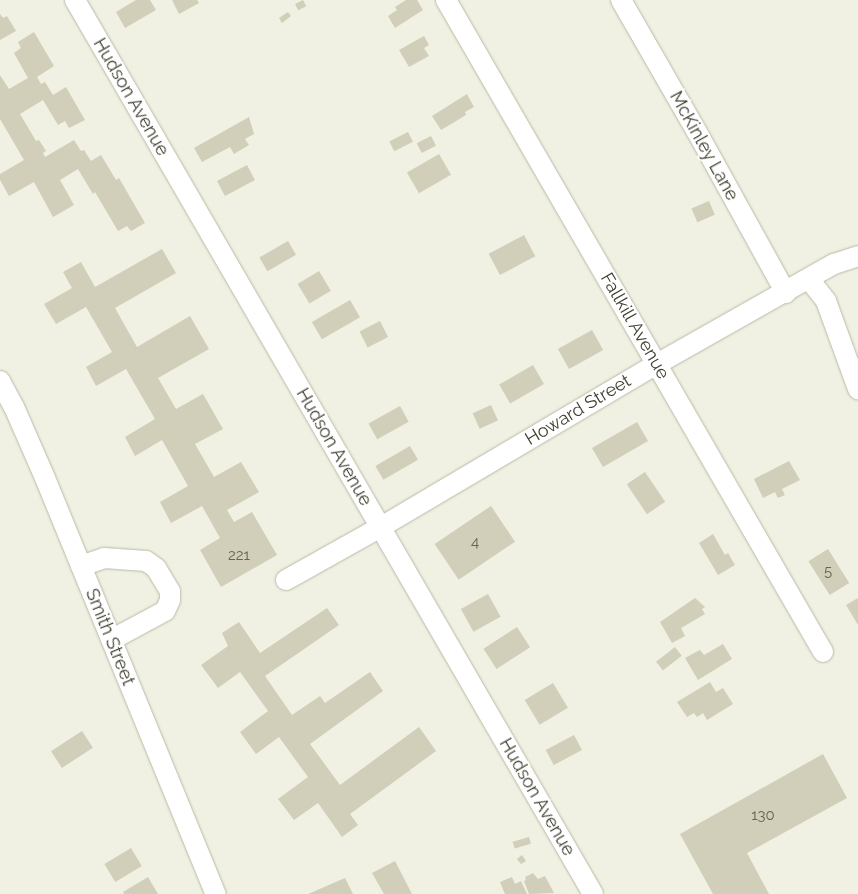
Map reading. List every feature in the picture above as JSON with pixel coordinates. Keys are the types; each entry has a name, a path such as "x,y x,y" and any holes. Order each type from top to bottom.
{"street":[{"name":"Hudson Avenue","path":"75,0 593,894"},
{"name":"Fallkill Avenue","path":"446,0 823,652"},
{"name":"McKinley Lane","path":"621,0 786,293"},
{"name":"Howard Street","path":"286,580 381,527 657,364 786,293 834,264 858,256"},
{"path":"809,279 826,301 858,389"},
{"name":"Smith Street","path":"0,381 14,407 81,566 216,894"},
{"path":"81,566 104,558 146,561 156,568 170,591 170,600 165,611 111,640"}],"building":[{"path":"136,0 150,0 156,10 125,28 116,12"},
{"path":"172,0 197,0 199,3 179,14"},
{"path":"303,0 306,6 298,10 295,4"},
{"path":"406,0 417,0 423,10 395,28 388,16 397,10 395,7"},
{"path":"288,12 291,16 282,23 279,18"},
{"path":"0,14 3,18 7,16 16,31 0,40"},
{"path":"34,32 54,66 37,77 41,84 45,82 53,95 66,87 85,120 69,128 65,121 58,125 43,100 20,114 36,141 39,140 46,151 43,153 45,157 74,140 91,161 101,155 116,180 119,178 145,223 131,231 127,226 118,231 95,192 93,194 78,169 60,180 74,205 53,217 34,182 9,196 0,180 0,174 24,160 0,119 0,75 9,89 28,78 14,53 21,48 18,42"},
{"path":"424,36 429,45 424,48 429,56 409,67 399,50"},
{"path":"467,94 474,107 465,112 466,115 441,130 432,116"},
{"path":"249,117 254,134 245,139 249,145 234,154 230,147 202,162 194,148"},
{"path":"408,132 413,142 394,151 389,142"},
{"path":"431,136 436,146 422,153 417,143"},
{"path":"439,154 451,175 419,193 407,172"},
{"path":"247,165 255,180 225,196 217,181"},
{"path":"709,201 715,215 697,222 692,208"},
{"path":"524,235 535,256 500,275 489,254"},
{"path":"288,241 296,255 267,271 259,258"},
{"path":"162,249 176,273 115,308 137,347 190,316 209,349 158,378 176,409 203,394 223,429 195,444 214,477 241,462 259,492 227,510 234,522 252,512 277,555 221,587 200,550 220,538 202,506 171,523 160,502 188,486 162,440 135,456 125,437 155,419 126,369 96,386 86,367 112,352 86,307 56,324 44,304 72,288 63,272 81,262 95,287"},
{"path":"319,271 331,291 309,304 298,284"},
{"path":"350,300 360,317 322,339 312,322"},
{"path":"380,321 388,337 368,347 360,331"},
{"path":"592,330 603,350 569,369 558,349"},
{"path":"533,365 544,384 510,404 499,384"},
{"path":"491,405 498,421 480,429 473,413"},
{"path":"400,406 409,422 377,439 369,423"},
{"path":"637,422 648,441 603,467 592,448"},
{"path":"410,446 418,460 383,480 375,466"},
{"path":"789,461 800,480 782,489 785,495 778,498 775,492 763,498 754,479"},
{"path":"645,472 665,502 647,514 627,484"},
{"path":"491,506 515,542 459,580 435,544"},
{"path":"713,534 725,555 728,553 735,565 718,575 699,543"},
{"path":"828,549 849,583 830,595 808,561"},
{"path":"488,594 501,617 473,632 461,609"},
{"path":"695,598 705,607 702,609 705,614 681,628 685,636 672,643 660,622"},
{"path":"858,598 858,625 846,605"},
{"path":"327,608 339,625 265,676 292,715 320,696 325,703 370,672 383,691 310,744 340,785 419,727 436,751 350,814 358,825 342,837 318,803 294,820 278,799 308,777 279,737 256,754 240,732 268,711 240,672 218,688 201,665 228,646 222,633 239,622 260,653"},
{"path":"517,627 530,647 497,669 483,649"},
{"path":"723,644 732,659 698,680 685,658 700,650 704,655"},
{"path":"675,647 682,656 663,670 656,662"},
{"path":"710,682 716,692 723,688 733,704 707,720 703,713 697,717 694,713 687,717 677,702"},
{"path":"553,683 568,708 540,725 525,700"},
{"path":"82,731 93,748 62,768 51,751"},
{"path":"574,735 582,750 554,765 546,750"},
{"path":"823,754 847,798 747,853 769,894 713,894 680,834"},
{"path":"529,837 531,844 515,848 513,842"},
{"path":"131,848 142,866 115,882 104,864"},
{"path":"522,855 526,861 521,864 517,859"},
{"path":"395,861 412,894 384,894 372,873"},
{"path":"533,873 538,879 545,876 554,893 529,894 524,881 526,880 525,877"},
{"path":"148,877 158,894 124,894 123,892"},
{"path":"512,877 515,884 521,881 527,894 505,894 500,882"},
{"path":"345,878 353,894 308,894"}]}
